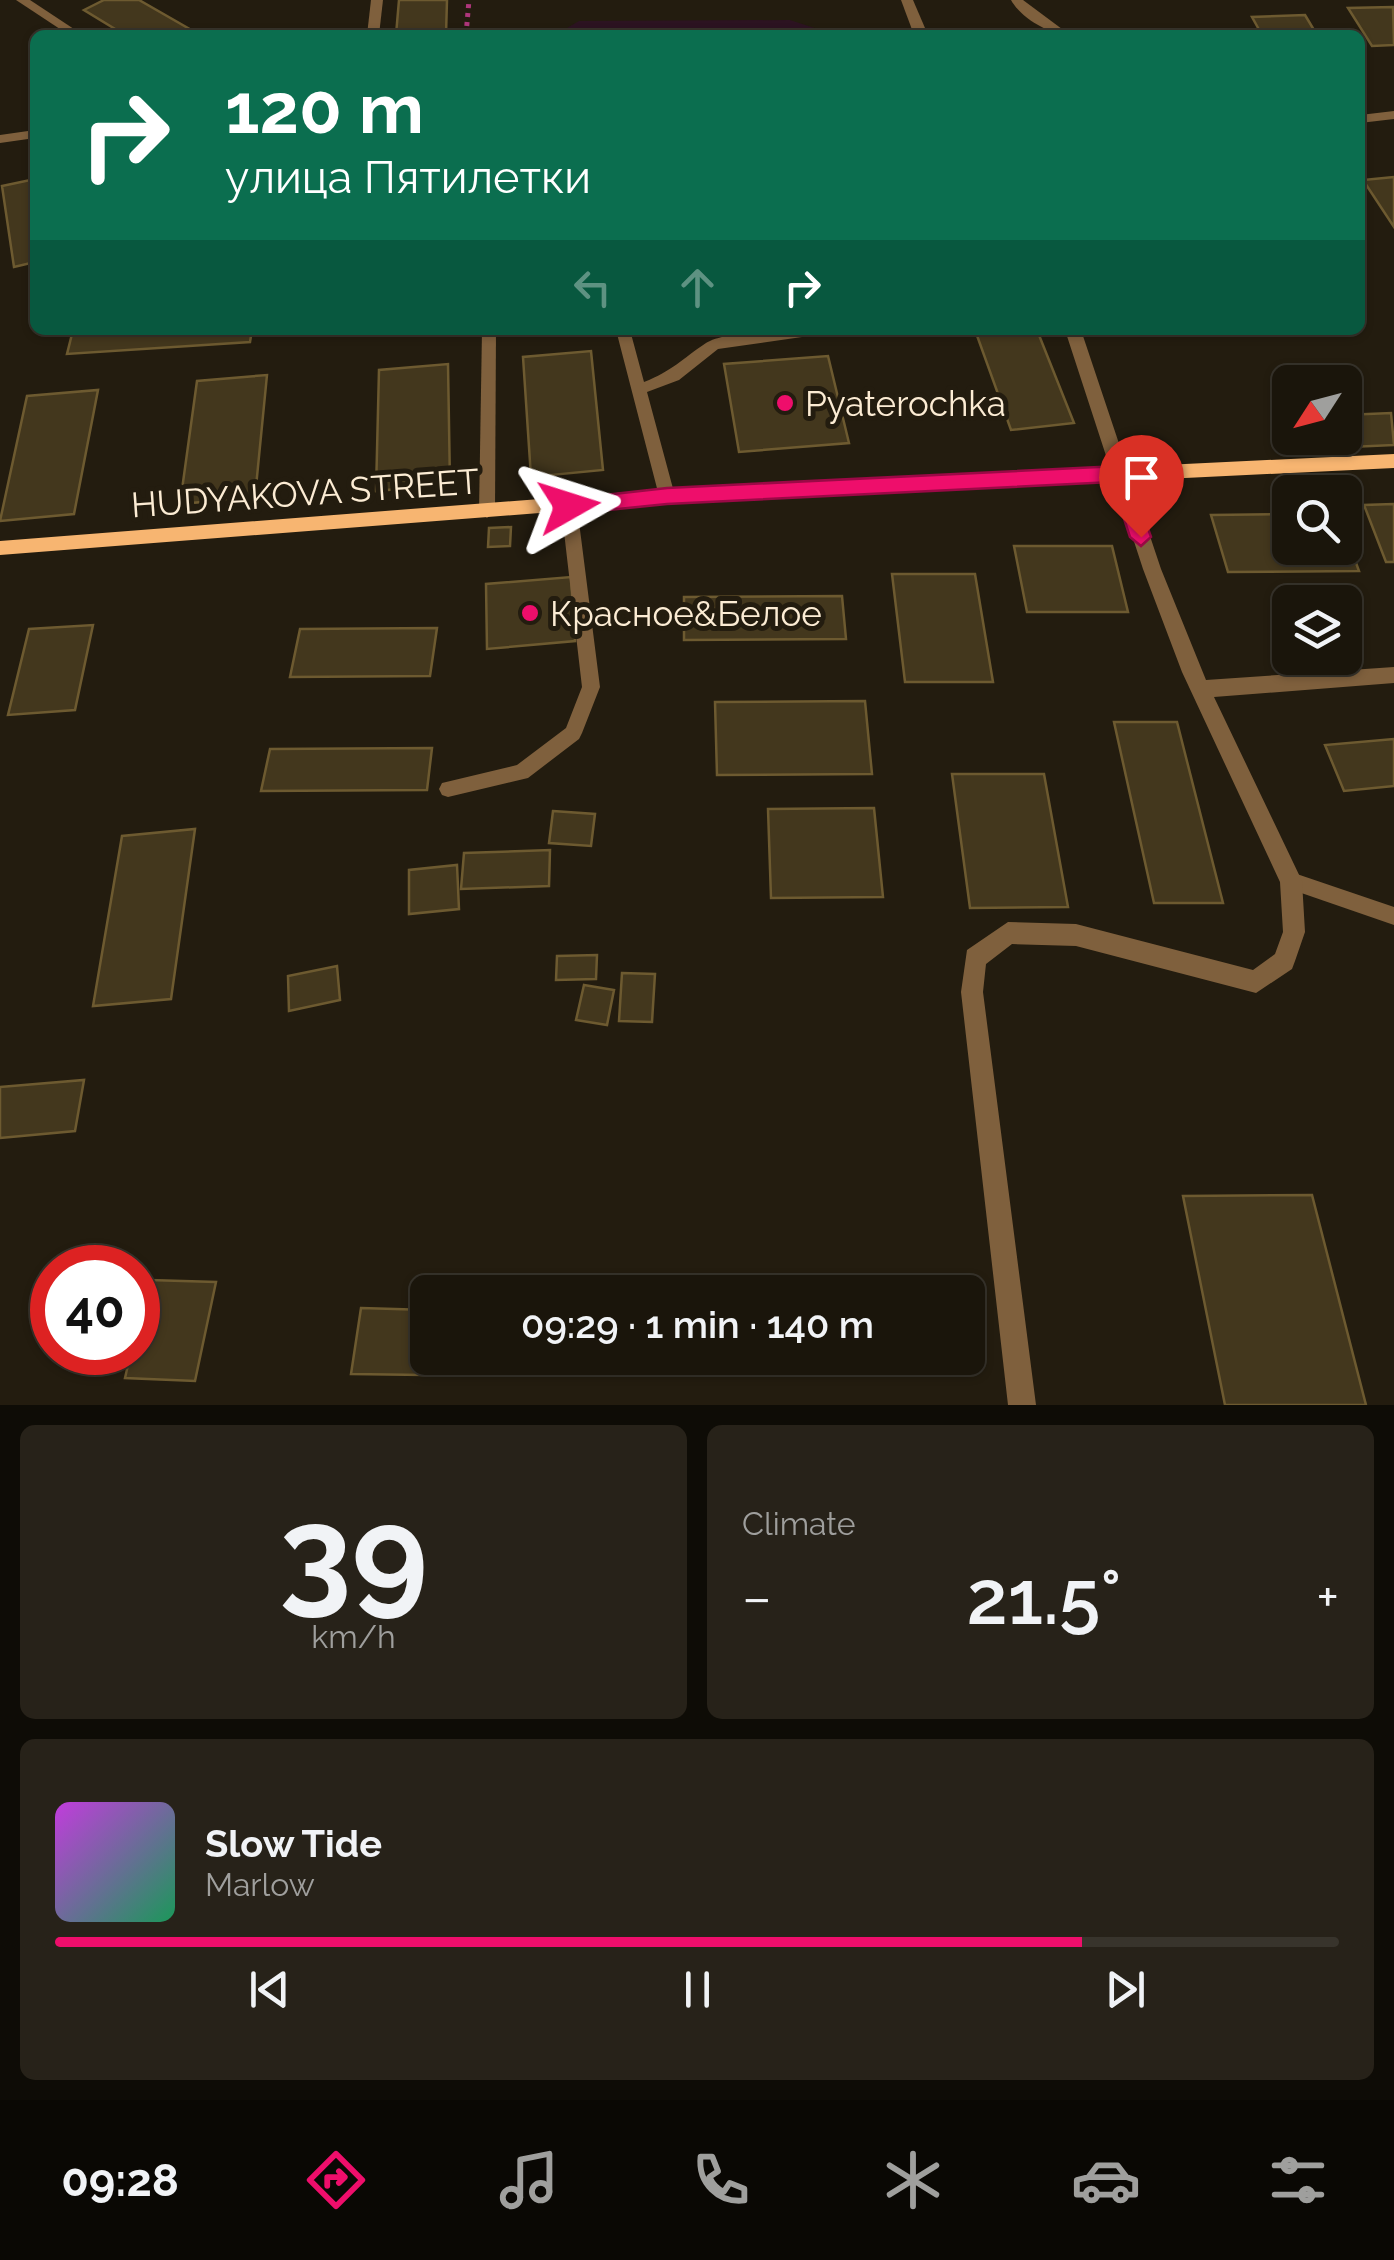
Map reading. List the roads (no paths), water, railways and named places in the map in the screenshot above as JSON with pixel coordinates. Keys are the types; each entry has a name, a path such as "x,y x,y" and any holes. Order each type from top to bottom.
{"street":[{"path":"907,0 919,30"},
{"path":"1365,119 1394,116"},
{"path":"1022,1405 972,992 975,958 1008,933 1076,934 1256,982 1284,961 1294,932 1291,881 1200,689 1152,569 1075,335"},
{"name":"HUDYAKOVA STREET","path":"0,548 667,496 1394,461"},
{"path":"1200,689 1394,675"}],"lane":[{"path":"22,0 69,30"},
{"path":"374,30 377,0"},
{"path":"1017,0 1056,30"},
{"path":"0,139 30,135"},
{"path":"487,512 489,335"},
{"path":"624,335 667,496"},
{"path":"638,390 674,376 714,344 780,335"},
{"path":"448,789 522,772 574,733 591,687 569,506"},
{"path":"1291,881 1394,916"}],"place":[{"name":"Pyaterochka","path":"785,403"},
{"name":"Красное&Белое","path":"530,613"}]}
